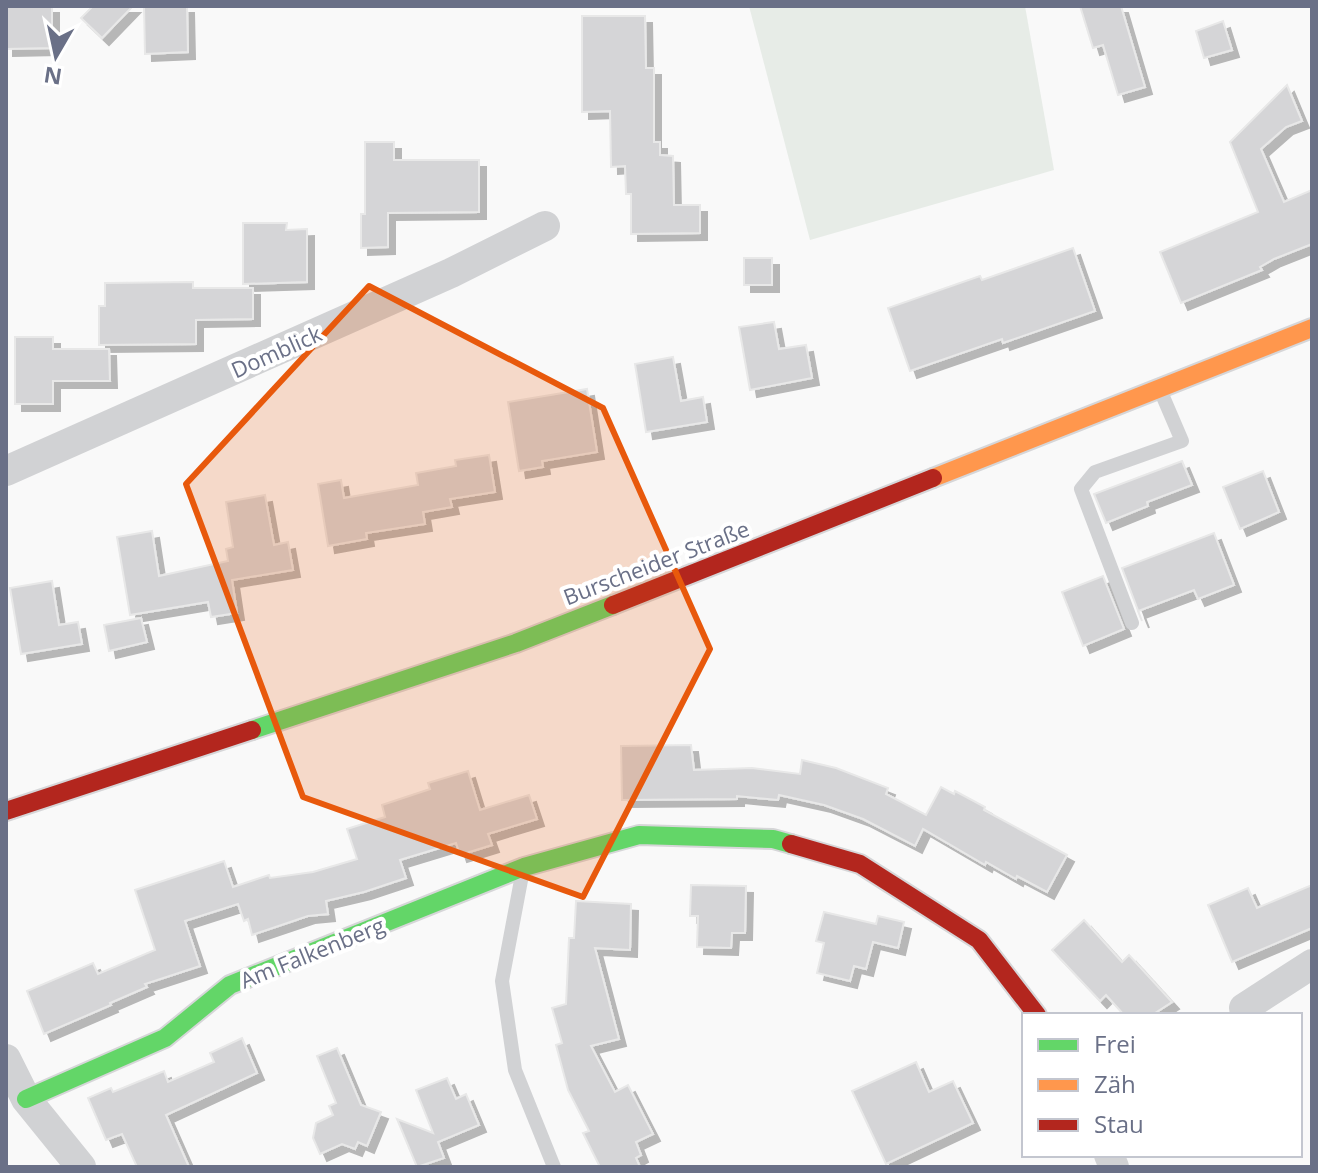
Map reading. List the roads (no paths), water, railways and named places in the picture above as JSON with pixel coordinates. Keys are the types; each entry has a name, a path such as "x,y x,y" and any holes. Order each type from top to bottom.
{"main road":[{"name":"Burscheider Straße","path":"6,811 516,643 1312,328"},
{"name":"Am Falkenberg","path":"26,1099 165,1038 230,985 524,867 639,835 773,839 860,864 979,940 1035,1013"}],"street":[{"name":"Domblick","path":"6,471 451,273 545,226"},
{"path":"1244,1008 1312,964"},
{"path":"6,1059 26,1099 81,1167"}],"lane":[{"path":"1132,623 1081,489 1095,472 1182,441 1159,388"},
{"path":"524,867 502,981 515,1070 554,1167"}]}
